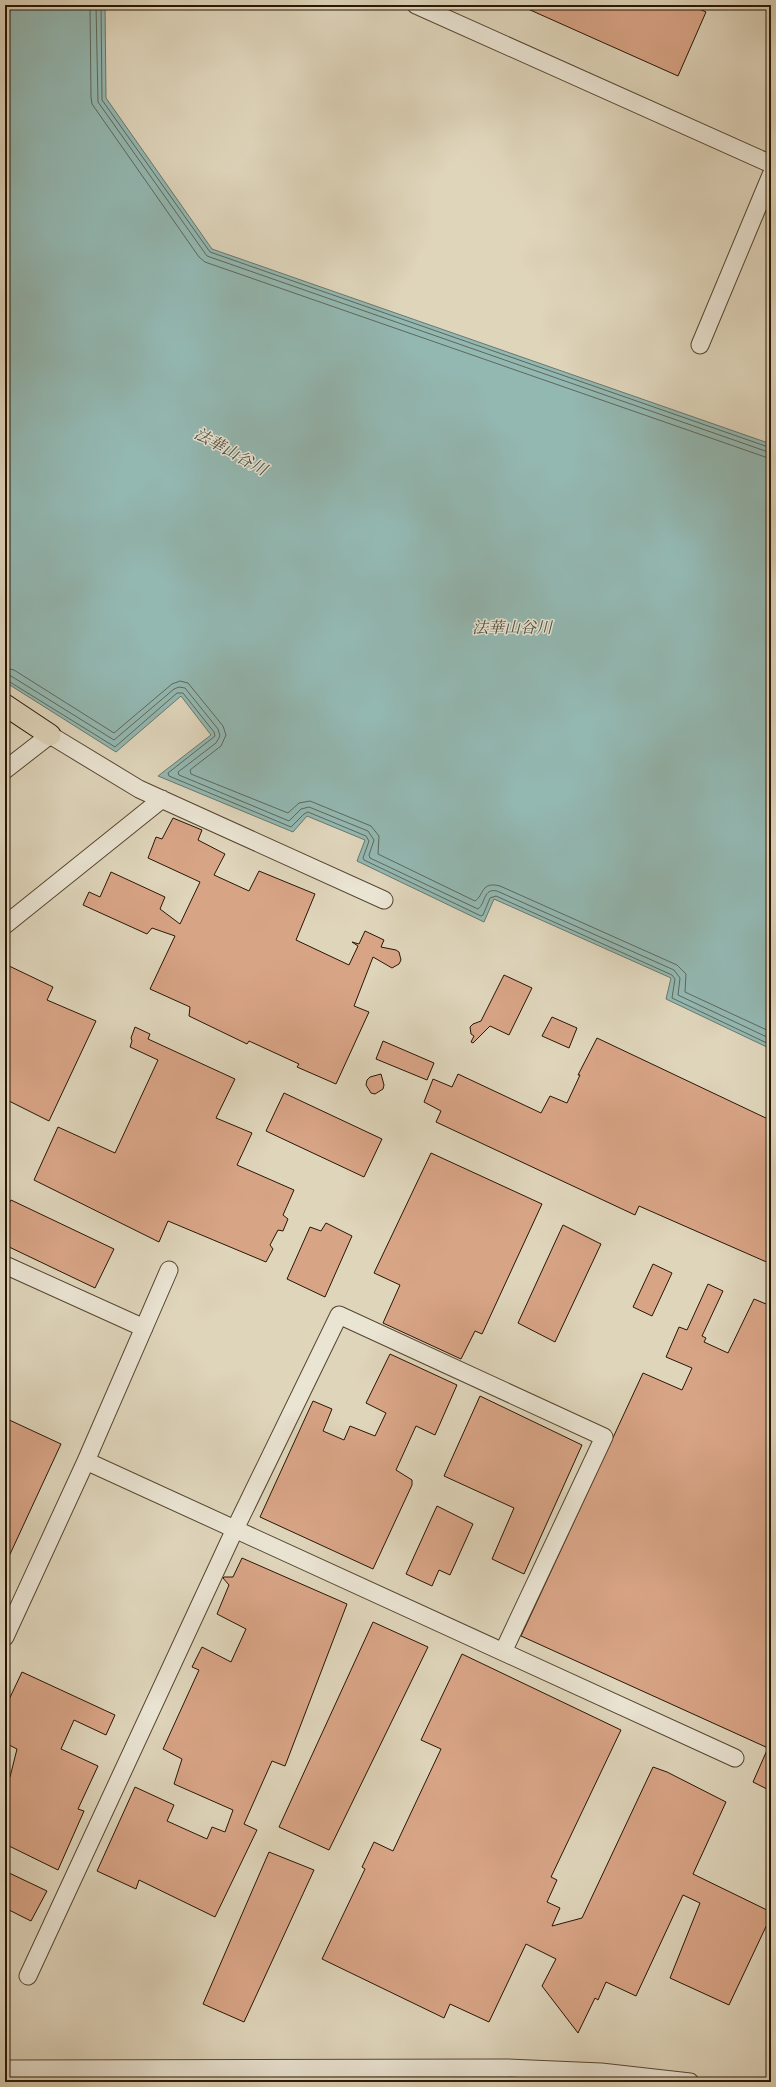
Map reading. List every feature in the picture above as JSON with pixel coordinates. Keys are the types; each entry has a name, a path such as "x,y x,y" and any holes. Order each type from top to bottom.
{"main road":[{"path":"5,705 50,735"}],"street":[{"path":"416,5 771,164"},
{"path":"700,345 771,175"},
{"path":"5,770 50,735 140,789 384,900"},
{"path":"5,924 162,798"},
{"path":"5,1265 144,1328"},
{"path":"5,1637 86,1461 169,1270"},
{"path":"28,1976 235,1529 339,1315 604,1437 503,1652"},
{"path":"86,1461 735,1758"},
{"path":"5,2069 508,2068 601,2072 690,2082"}],"water":[{"name":"法華山谷川","path":"5,5 105,5 106,98 212,249 771,444 771,1049 666,999 671,978 494,899 484,922 357,861 365,840 307,816 293,832 158,776 211,735 181,696 116,752 5,682"}],"building":[{"path":"519,5 691,5 706,12 678,76"},
{"path":"173,818 202,830 198,840 225,854 214,875 249,891 259,871 315,894 296,940 349,965 358,946 352,942 359,944 365,931 384,940 381,947 399,952 401,960 399,964 392,968 373,957 354,1006 369,1012 336,1084 297,1067 299,1064 249,1041 247,1044 189,1016 190,1007 150,989 175,936 152,928 147,934 83,905 89,892 100,897 111,872 165,897 160,909 180,924 200,882 148,858 156,837 162,839"},
{"path":"5,964 53,987 47,1000 96,1021 49,1121 5,1099"},
{"path":"504,975 532,988 509,1035 490,1026 473,1043 471,1042 474,1036 471,1034 470,1027 481,1021"},
{"path":"552,1017 577,1028 569,1048 542,1036"},
{"path":"135,1027 150,1034 148,1039 235,1079 216,1118 252,1133 237,1165 294,1190 283,1215 288,1219 283,1231 278,1230 270,1245 273,1249 266,1262 168,1221 159,1242 34,1180 58,1127 115,1153 158,1060 130,1047 132,1041 131,1038"},
{"path":"597,1038 770,1120 771,1264 639,1206 635,1215 436,1122 441,1111 424,1102 433,1079 452,1087 458,1074 541,1113 550,1096 567,1103 580,1075 578,1075"},
{"path":"383,1041 434,1063 427,1080 376,1059"},
{"path":"381,1074 384,1085 383,1089 375,1094 371,1093 366,1085 367,1080 370,1077"},
{"path":"284,1093 382,1139 364,1177 266,1131"},
{"path":"431,1153 542,1204 482,1334 475,1331 461,1359 383,1323 400,1285 374,1273"},
{"path":"11,1200 114,1249 95,1288 5,1245 5,1212"},
{"path":"326,1223 352,1236 325,1297 287,1279 310,1227 321,1231"},
{"path":"563,1225 601,1244 555,1342 518,1323"},
{"path":"653,1264 672,1273 652,1316 633,1307"},
{"path":"708,1284 723,1291 702,1336 706,1338 704,1342 728,1353 754,1299 771,1306 771,1791 753,1782 768,1748 521,1636 643,1373 682,1390 692,1368 666,1357 679,1327 687,1330"},
{"path":"390,1354 457,1385 435,1435 416,1426 396,1470 412,1480 412,1485 373,1569 260,1517 313,1401 332,1409 323,1431 344,1440 350,1426 375,1436 386,1413 366,1403"},
{"path":"480,1396 582,1445 524,1574 492,1559 514,1508 444,1476"},
{"path":"5,1418 61,1444 5,1565"},
{"path":"437,1506 473,1524 450,1575 439,1570 432,1586 406,1574"},
{"path":"242,1558 347,1604 285,1766 272,1761 244,1824 257,1830 215,1917 139,1880 136,1889 97,1871 135,1787 174,1805 167,1821 207,1839 212,1827 225,1832 233,1810 174,1784 182,1759 163,1749 199,1670 192,1667 202,1647 231,1662 246,1629 217,1614 229,1585 223,1578 233,1577"},
{"path":"373,1622 428,1647 329,1850 279,1827"},
{"path":"462,1654 621,1730 551,1877 557,1880 547,1902 560,1908 552,1926 582,1918 653,1767 667,1772 726,1802 693,1874 771,1912 771,1916 729,2005 670,1978 700,1903 683,1895 636,1996 606,1982 598,2000 595,1998 578,2033 542,1986 556,1959 526,1944 489,2022 450,2004 444,2018 322,1959 365,1869 362,1867 374,1842 393,1851 441,1749 421,1740"},
{"path":"22,1672 115,1715 106,1735 74,1720 61,1749 98,1766 78,1809 84,1811 58,1870 5,1844 5,1775 10,1777 17,1749 5,1743 5,1708"},
{"path":"269,1852 314,1870 244,2022 203,2004"},
{"path":"5,1871 47,1891 31,1921 5,1908"}]}
